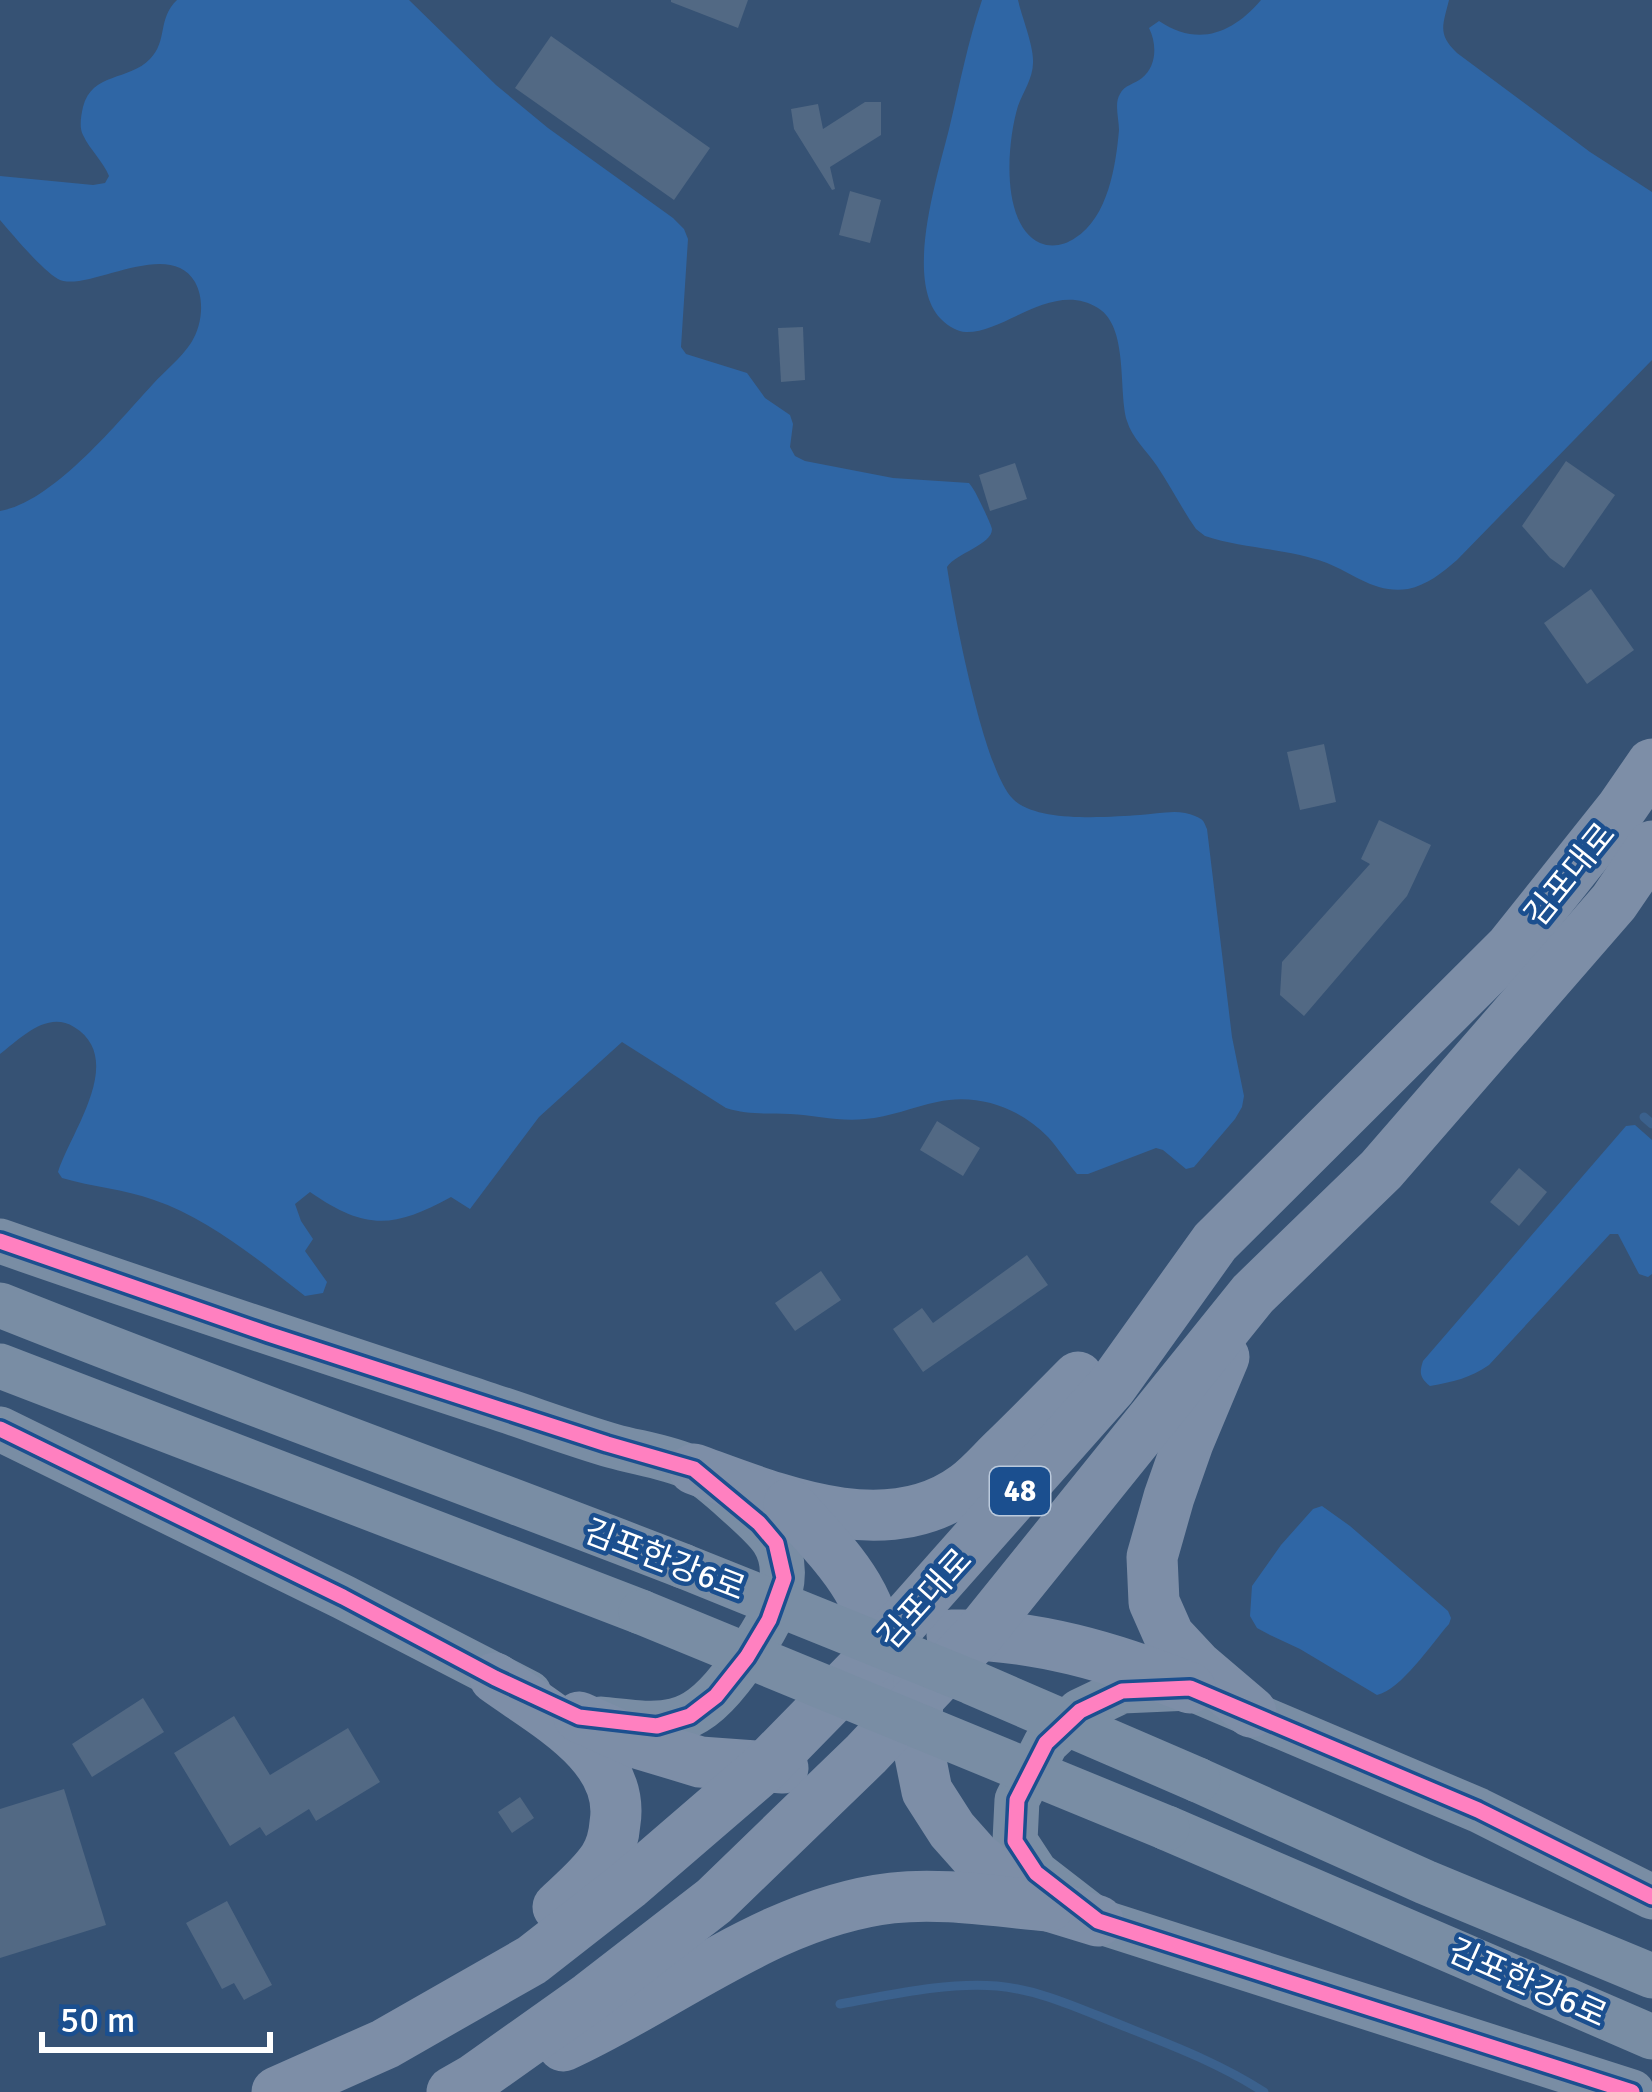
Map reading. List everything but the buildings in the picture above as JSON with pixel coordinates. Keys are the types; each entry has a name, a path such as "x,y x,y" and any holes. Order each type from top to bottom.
{"main road":[{"name":"김포대로","path":"277,2092 386,2044 532,1960 628,1885 904,1641 939,1582 1112,1386 1215,1242 1511,946 1652,764"},
{"name":"김포대로","path":"462,2086 590,1997 714,1901 866,1754 979,1634 1253,1294 1381,1170 1614,902 1652,847"},
{"path":"694,1469 789,1504 878,1515 917,1510 952,1496 970,1485 1215,1242"},
{"path":"1251,1712 1169,1636 1154,1602 1152,1557 1188,1443 1253,1294"},
{"path":"789,1504 850,1573 874,1618 904,1641 920,1676 916,1736 927,1791 952,1830 1016,1889 1049,1906 1098,1921"},
{"path":"904,1641 979,1634 1069,1648 1190,1688"},
{"path":"579,1717 700,1762 800,1768 866,1754 884,1681 904,1641"},
{"path":"448,2008 590,1876 614,1837 617,1813 604,1766 588,1747 495,1678"},
{"path":"462,2086 566,2045 766,1936 850,1905 937,1897 1049,1906"}],"street":[{"path":"0,1241 268,1334 694,1469 776,1543 784,1578 770,1620 747,1657 716,1696 690,1716 657,1726 579,1717 0,1429"},
{"name":"김포한강6로","path":"0,1305 683,1566 971,1682 1425,1882 1652,1976"},
{"name":"김포한강6로","path":"0,1366 641,1612 1167,1828 1652,2037"},
{"path":"1633,2092 1098,1921 1036,1873 1015,1841 1017,1800 1046,1743 1080,1712 1122,1691 1190,1688 1478,1810 1652,1897"}],"shaded area":[{"path":"177,0 409,0 496,85 684,229 688,239 681,347 686,354 747,373 765,398 790,415 790,447 795,456 893,478 969,483 992,529 986,540 947,567 981,725 1002,783 1013,799 1038,812 1074,817 1182,812 1202,819 1207,829 1232,1037 1244,1096 1235,1119 1194,1167 1186,1169 1156,1148 1077,1174 1052,1141 1024,1118 997,1105 967,1099 856,1120 734,1110 622,1042 539,1117 470,1209 451,1197 412,1215 379,1221 347,1213 310,1192 295,1204 313,1239 305,1251 327,1282 323,1293 305,1296 233,1242 175,1208 62,1178 58,1172 95,1077 96,1058 89,1041 74,1027 54,1022 34,1028 0,1054 0,511 41,493 103,439 187,349 198,329 201,305 195,282 183,269 166,264 71,282 58,279 0,220 0,176 105,183 109,176 82,132 83,107 94,88 150,59"},
{"path":"982,0 1018,0 1033,69 1014,121 1010,181 1018,219 1027,233 1040,243 1054,245 1086,229 1103,204 1116,159 1118,98 1151,67 1154,48 1149,28 1159,21 1201,35 1238,21 1261,0 1449,0 1444,34 1457,53 1652,192 1652,360 1457,560 1422,585 1386,589 1312,558 1205,536 1129,427 1118,344 1108,317 1098,308 1064,300 966,332 944,322 930,303 925,280 927,226"},
{"path":"1635,1125 1652,1140 1652,1274 1639,1274 1618,1234 1610,1234 1489,1365 1461,1379 1430,1386 1421,1375 1423,1361 1626,1126"},
{"path":"1322,1506 1451,1618 1406,1675 1377,1695 1257,1628 1250,1616 1252,1586 1281,1545 1313,1509"}],"waterway":[{"path":"1644,1117 1652,1124"},
{"path":"840,2004 937,1988 1013,1988 1060,2001 1176,2047 1264,2092"}],"cycle path":[{"path":"0,1241 268,1334 694,1469 776,1543 784,1578 769,1620 747,1657 716,1696 690,1716 657,1726 579,1717 0,1429"},
{"path":"1632,2092 1098,1921 1036,1873 1015,1841 1017,1800 1046,1743 1080,1711 1122,1691 1190,1688 1478,1810 1652,1897"}]}
